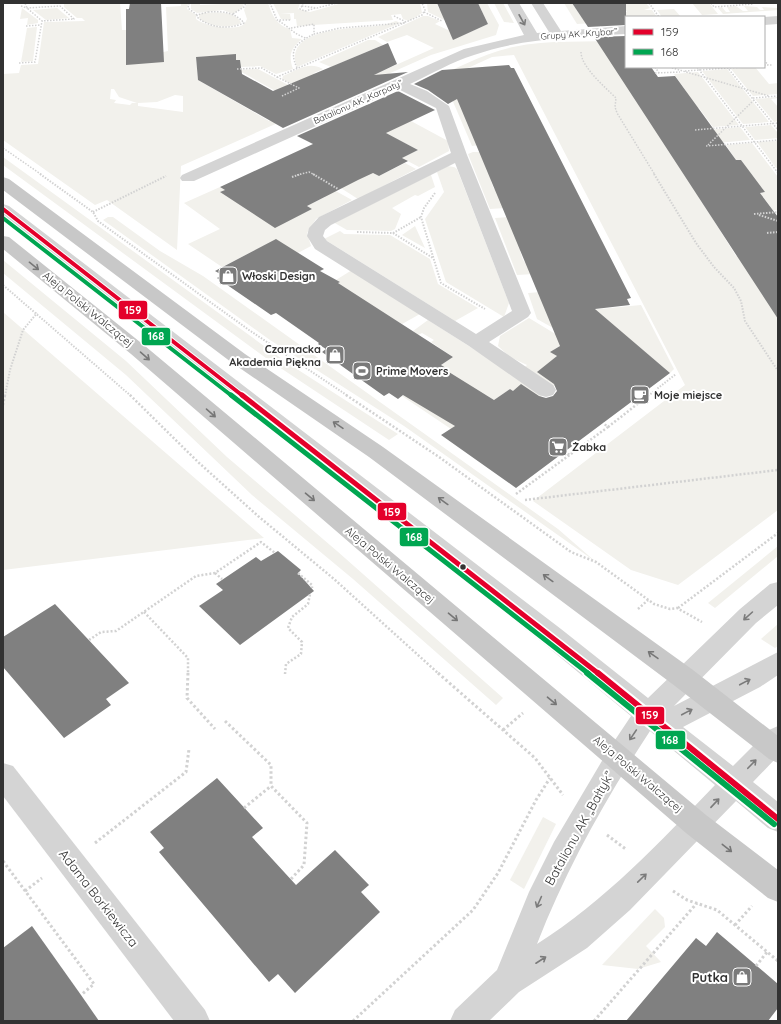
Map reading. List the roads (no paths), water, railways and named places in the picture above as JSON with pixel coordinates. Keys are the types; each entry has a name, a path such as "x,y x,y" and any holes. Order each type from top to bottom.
{"main road":[{"path":"3,182 238,358 376,452 684,678 711,700 775,744"},
{"name":"Aleja Polski Walczącej","path":"3,241 138,350 696,824 778,888"}],"street":[{"path":"513,3 532,37"},
{"path":"537,3 557,35"},
{"path":"765,20 778,20"},
{"name":"Grupy AK „Krybar”","path":"532,37 625,30"},
{"name":"Batalionu AK „Karpaty”","path":"188,178 469,52 499,43 532,37"},
{"path":"398,84 422,94 442,106 459,155 522,313 476,342"},
{"path":"459,155 433,166 325,221 317,228 315,236 321,245 476,342 546,390"},
{"path":"3,209 552,636 778,818"},
{"name":"Batalionu AK „Bałtyk”","path":"508,981 539,902 564,852 618,757 655,719 684,678 748,616 778,591"},
{"path":"655,719 711,700 751,679 778,662"},
{"name":"Batalionu AK „Bałtyk”","path":"466,1021 508,981 576,937 625,895 672,849 733,783 775,744"},
{"name":"Adama Borkiewicza","path":"3,775 194,1021"}],"place":[{"name":"Włoski Design","path":"228,276"},
{"name":"Czarnacka Akademia Piękna","path":"335,355"},
{"name":"Prime Movers","path":"362,371"},
{"name":"Moje miejsce","path":"640,395"},
{"name":"Żabka","path":"558,447"},
{"name":"Putka","path":"742,977"}]}
